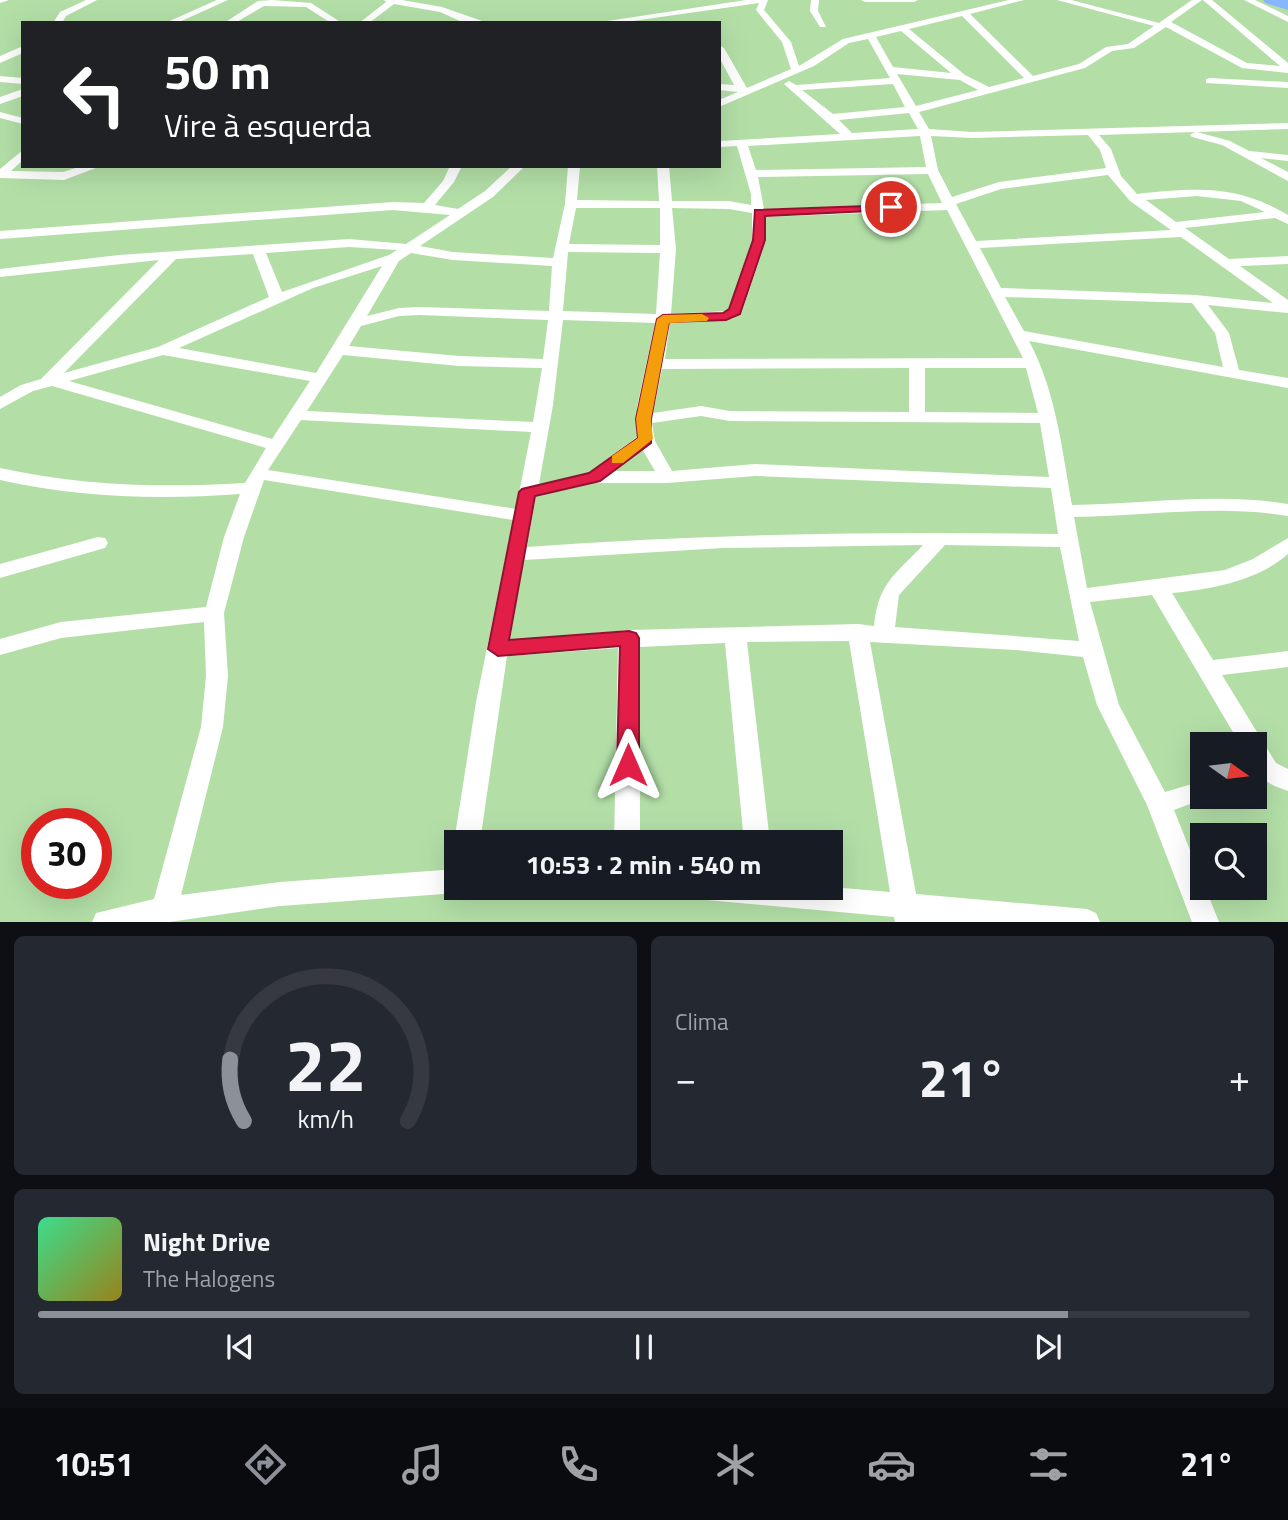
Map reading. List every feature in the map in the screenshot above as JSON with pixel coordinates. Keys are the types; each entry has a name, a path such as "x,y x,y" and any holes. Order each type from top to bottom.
{"street":[{"path":"0,1 5,0"},
{"path":"58,21 63,14 93,0"},
{"path":"174,21 224,0"},
{"path":"622,21 658,18 694,8 764,0 760,10 786,41 796,70"},
{"path":"815,0 814,11 823,25"},
{"path":"865,0 875,5 914,1"},
{"path":"721,103 742,90 782,77 875,28 897,28 966,10 1020,0"},
{"path":"1061,0 1164,25 1245,66 1288,69"},
{"path":"828,118 912,109 990,92 1082,66 1109,49 1130,46 1135,40 1164,25 1198,0"},
{"path":"1207,0 1288,69"},
{"path":"1248,0 1288,19"},
{"path":"365,21 390,1 442,10 455,17 474,21"},
{"path":"214,4 263,2 308,5 335,21"},
{"path":"231,21 263,2"},
{"path":"694,8 704,21"},
{"path":"966,10 1032,80"},
{"path":"930,11 946,17"},
{"path":"875,28 897,28 962,77 990,92"},
{"path":"875,28 892,75 925,132 932,170 948,204 1033,363 1048,418 1067,541 1090,650 1108,705 1160,804 1206,922"},
{"path":"0,60 21,50"},
{"path":"721,52 742,90"},
{"path":"793,88 892,75 962,77"},
{"path":"782,77 837,123 849,138"},
{"path":"0,79 21,81"},
{"path":"1210,81 1288,85"},
{"path":"721,87 742,90"},
{"path":"0,101 21,93"},
{"path":"0,115 21,120"},
{"path":"721,144 925,132 972,135 1288,126"},
{"path":"1175,130 1226,143 1288,177"},
{"path":"1090,131 1105,149 1112,171 1134,198 1288,308"},
{"path":"365,303 399,312 663,319 726,316 735,311 759,240 759,211 752,174 742,143"},
{"path":"1246,152 1288,158"},
{"path":"1,174 21,155"},
{"path":"1,174 64,176 89,168"},
{"path":"426,206 448,182 455,168"},
{"path":"0,404 26,388 48,380 163,350 276,298 400,254 489,194 517,168"},
{"path":"469,830 498,649 541,426 556,315 560,255 571,204 574,168"},
{"path":"663,168 669,249 663,319 644,419 645,439 667,477"},
{"path":"752,174 932,170"},
{"path":"571,204 729,205 759,211 948,204 999,186 1112,171"},
{"path":"1134,198 1189,193 1219,195 1256,202 1283,217"},
{"path":"0,235 126,224 426,206 460,213"},
{"path":"969,245 1178,230 1283,217"},
{"path":"0,274 172,255 349,243 400,254 479,258 669,249"},
{"path":"258,250 276,298"},
{"path":"165,908 212,727 218,676 214,613 234,537 254,481 274,445 339,350 365,303 400,254"},
{"path":"48,380 172,255"},
{"path":"1228,263 1288,260"},
{"path":"997,292 1196,299 1288,308"},
{"path":"1196,299 1222,333 1233,375"},
{"path":"355,323 399,312"},
{"path":"1019,335 1288,383"},
{"path":"163,350 318,378"},
{"path":"339,350 459,361 549,364"},
{"path":"916,363 917,416"},
{"path":"656,364 1033,363"},
{"path":"48,380 274,445"},
{"path":"0,386 26,388"},
{"path":"644,419 701,411 730,416 1048,418"},
{"path":"294,415 541,426"},
{"path":"594,477 645,439"},
{"path":"527,492 594,477 667,477 755,470 1058,483"},
{"path":"0,474 42,483 136,494 254,481 353,486 524,516"},
{"path":"1063,511 1131,510 1233,502 1288,510"},
{"path":"517,554 662,543 942,537 1067,541"},
{"path":"884,632 886,604 890,592 942,537"},
{"path":"0,571 98,542"},
{"path":"1077,596 1197,584 1227,577 1270,559 1288,544"},
{"path":"1158,587 1246,732"},
{"path":"0,647 61,630 214,613"},
{"path":"858,632 906,913"},
{"path":"498,649 629,638 884,632 998,638 1090,650"},
{"path":"735,634 756,830"},
{"path":"627,830 629,638"},
{"path":"1208,669 1288,659"},
{"path":"1160,804 1190,795"},
{"path":"105,922 165,908 192,913 312,891 444,882"},
{"path":"827,900 906,913 1087,922"}],"waterway":[{"path":"1270,0 1288,5"}],"slow traffic":[{"path":"618,460 645,439 646,405 663,319 702,318"}],"route":[{"path":"628,765 629,638 498,649 527,492 594,477 645,439 646,405 663,319 726,316 737,309 759,240 759,213 891,207"}]}
